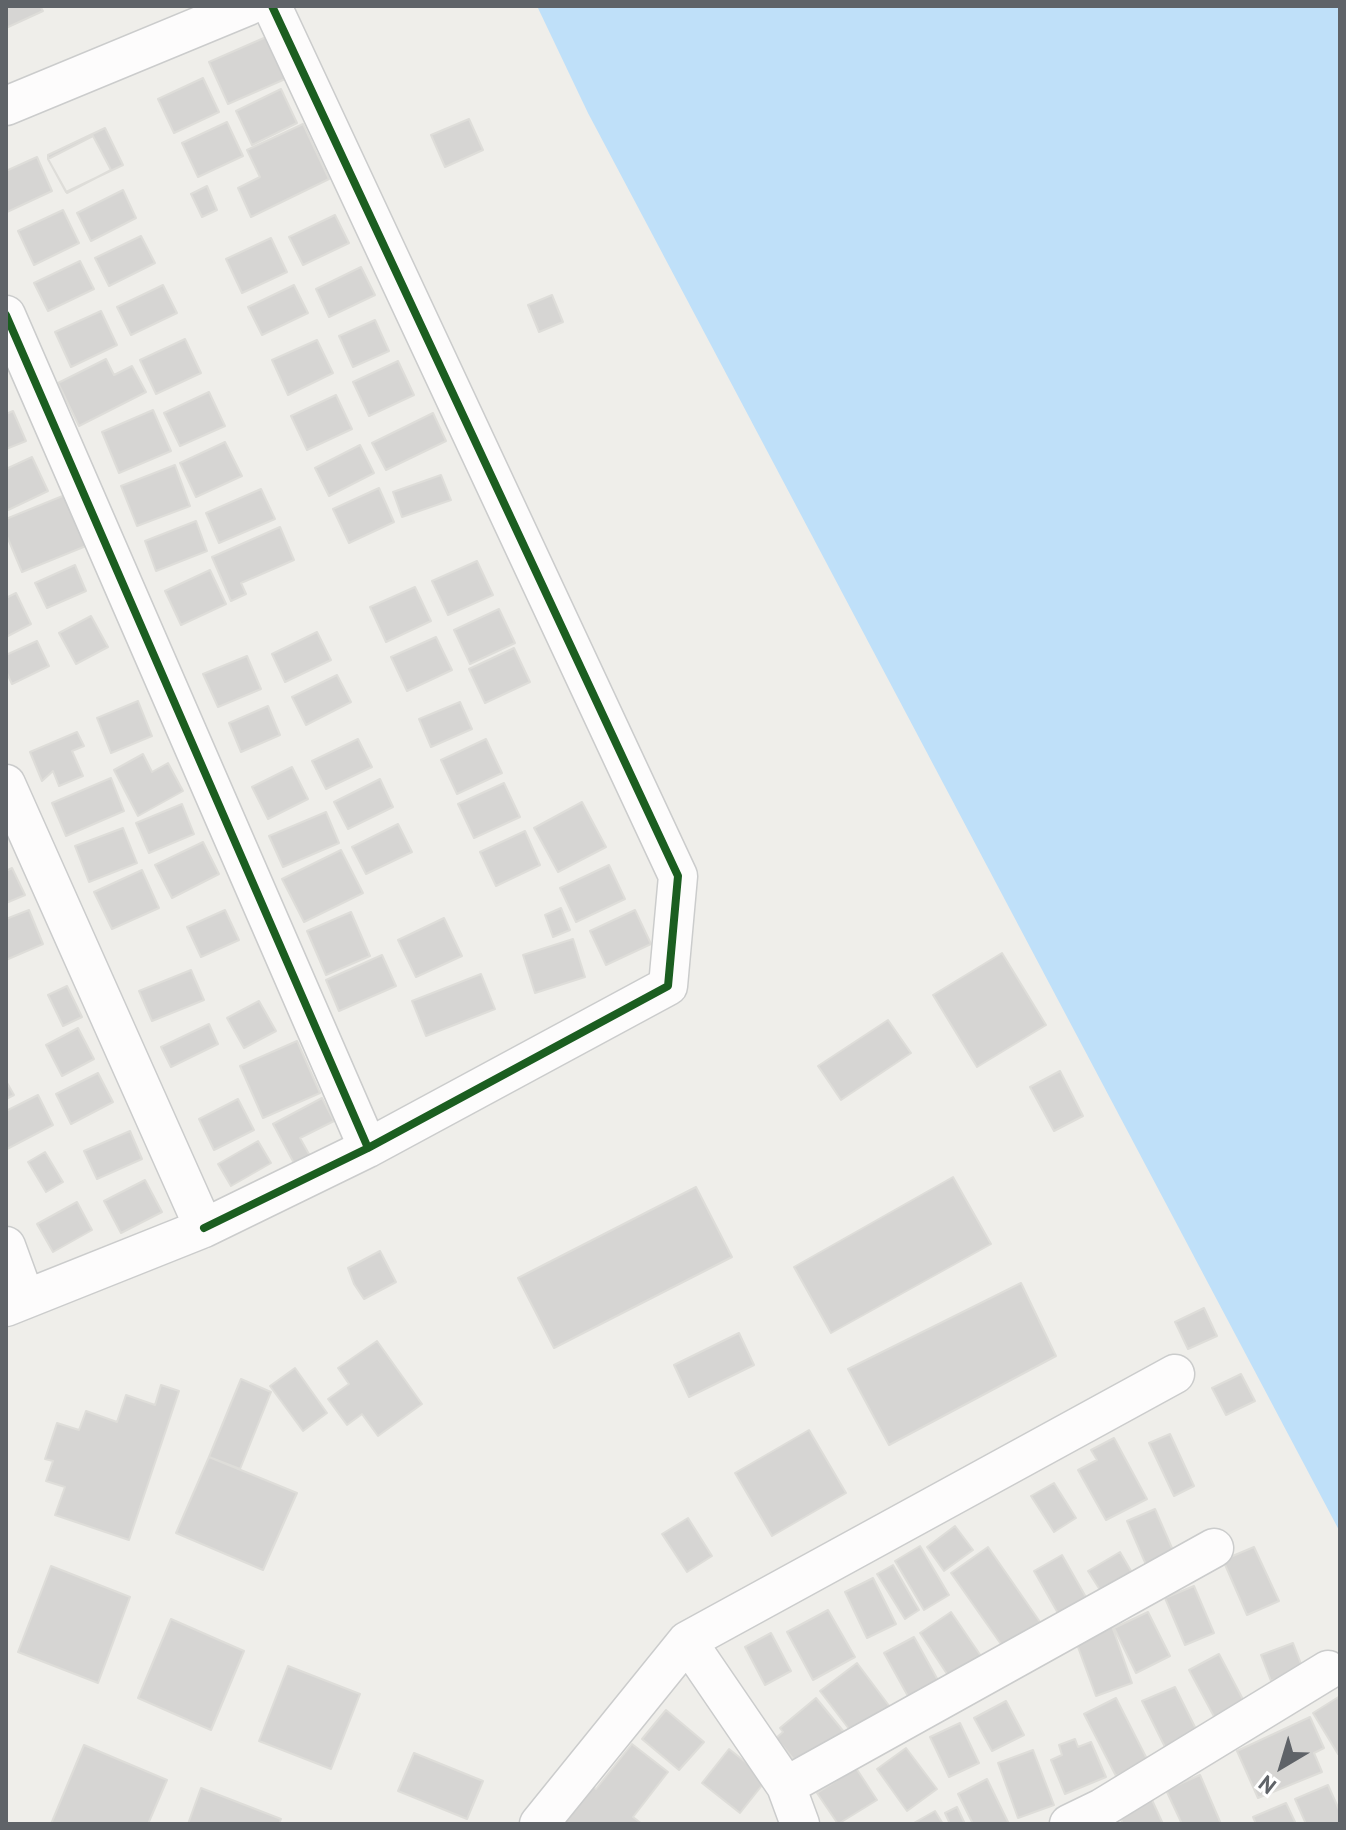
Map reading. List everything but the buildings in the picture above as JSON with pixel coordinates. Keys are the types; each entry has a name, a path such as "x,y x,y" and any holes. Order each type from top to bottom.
{"street":[{"path":"6,106 248,6"},
{"path":"6,1246 16,1302 204,1228 368,1148 668,986 678,876 272,6"},
{"path":"6,315 368,1148"},
{"path":"6,784 204,1228"},
{"path":"539,1824 687,1641 1175,1374"},
{"path":"687,1641 795,1814 1214,1548"},
{"path":"1069,1824 1102,1808 1328,1670"}],"water":[{"path":"537,6 1340,6 1340,1532 588,113"}],"cycle path":[{"path":"204,1228 368,1148 668,986 678,876 272,6"},
{"path":"6,315 368,1148"}]}
